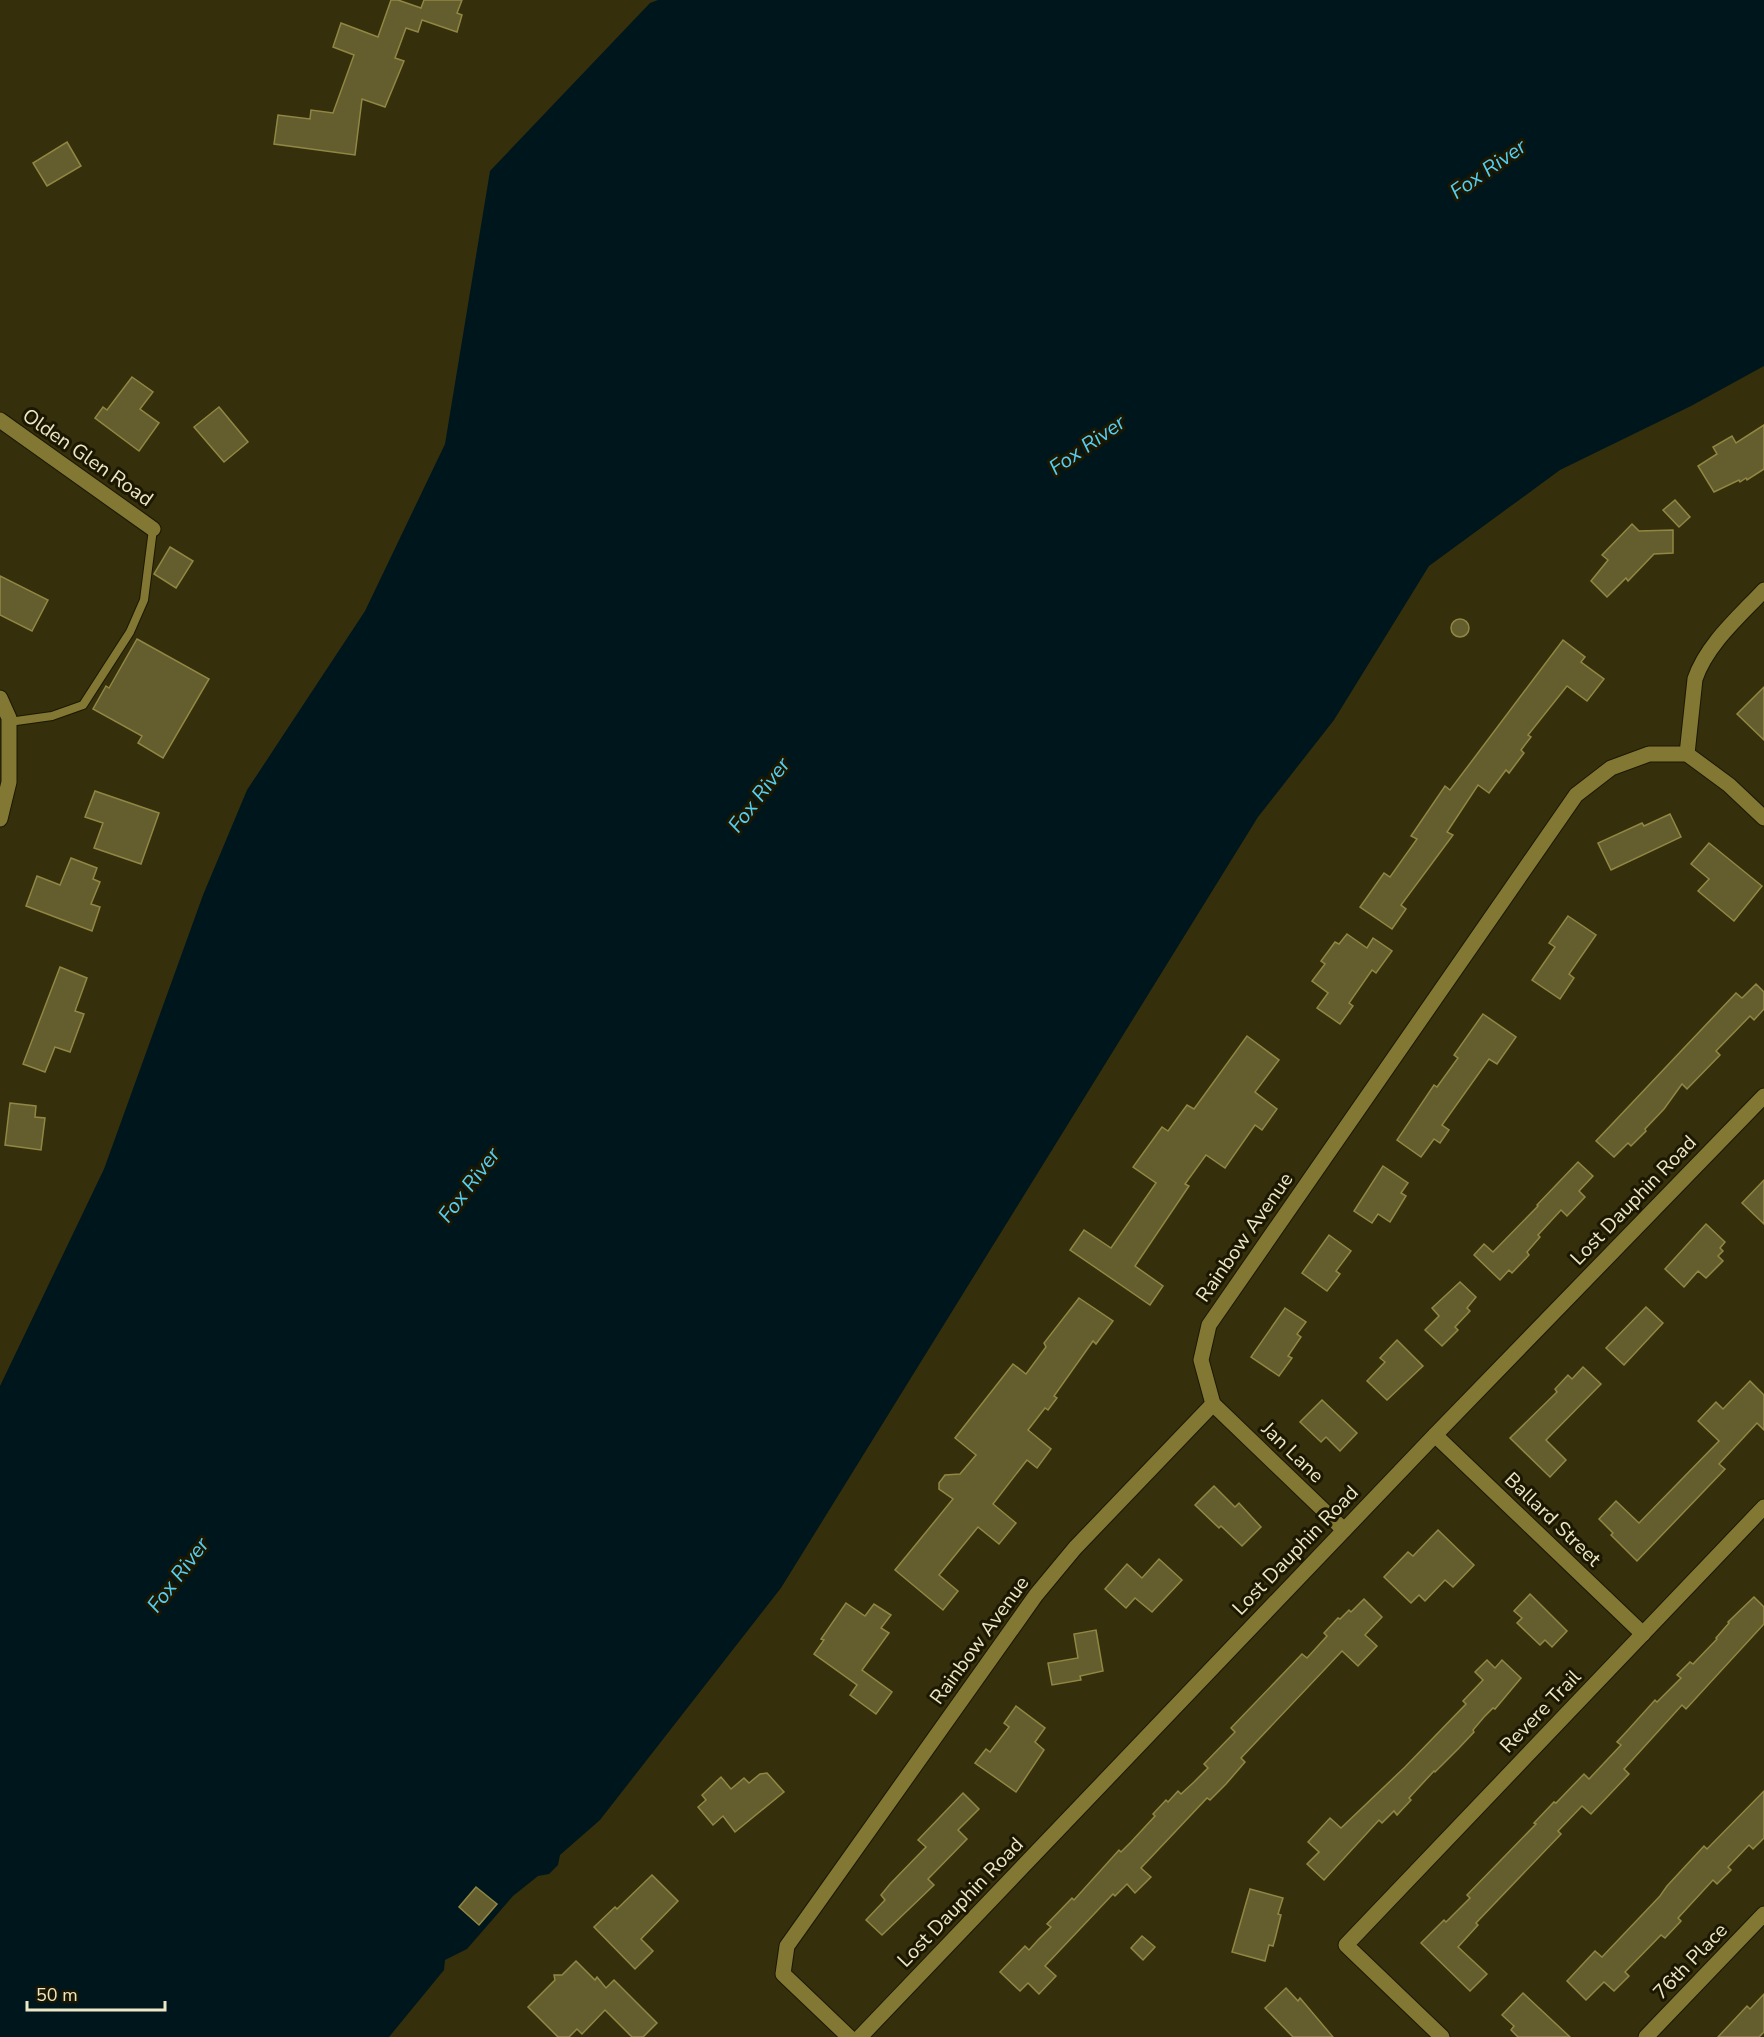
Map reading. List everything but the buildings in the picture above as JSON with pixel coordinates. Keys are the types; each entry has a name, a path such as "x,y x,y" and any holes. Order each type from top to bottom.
{"street":[{"name":"Olden Glen Road","path":"0,420 153,529"},
{"path":"1764,590 1714,644 1699,667 1695,679 1688,754 1729,785 1764,818"},
{"path":"0,698 9,722 9,782 0,819"},
{"name":"Rainbow Avenue","path":"849,2037 783,1974 787,1946 1036,1595 1075,1548 1213,1404 1202,1360 1209,1325 1576,795 1611,768 1649,754 1688,754"},
{"name":"Lost Dauphin Road","path":"860,2037 1435,1435 1764,1096"},
{"name":"Jan Lane","path":"1213,1404 1344,1530"},
{"name":"Ballard Street","path":"1435,1435 1643,1634"},
{"name":"Revere Trail","path":"1442,2037 1346,1945 1764,1507"},
{"name":"76th Place","path":"1646,2037 1764,1914"}],"lane":[{"path":"9,722 52,716 82,705 130,632 144,600 153,529"}],"water":[{"name":"Fox River","path":"658,0 1764,0 1764,366 1691,406 1560,470 1429,566 1334,720 1258,817 781,1588 600,1820 560,1855 558,1865 549,1874 538,1876 513,1896 467,1949 445,1960 444,1970 389,2037 0,2037 0,1386 104,1169 203,895 247,790 365,611 445,444 490,171 650,3"}]}
